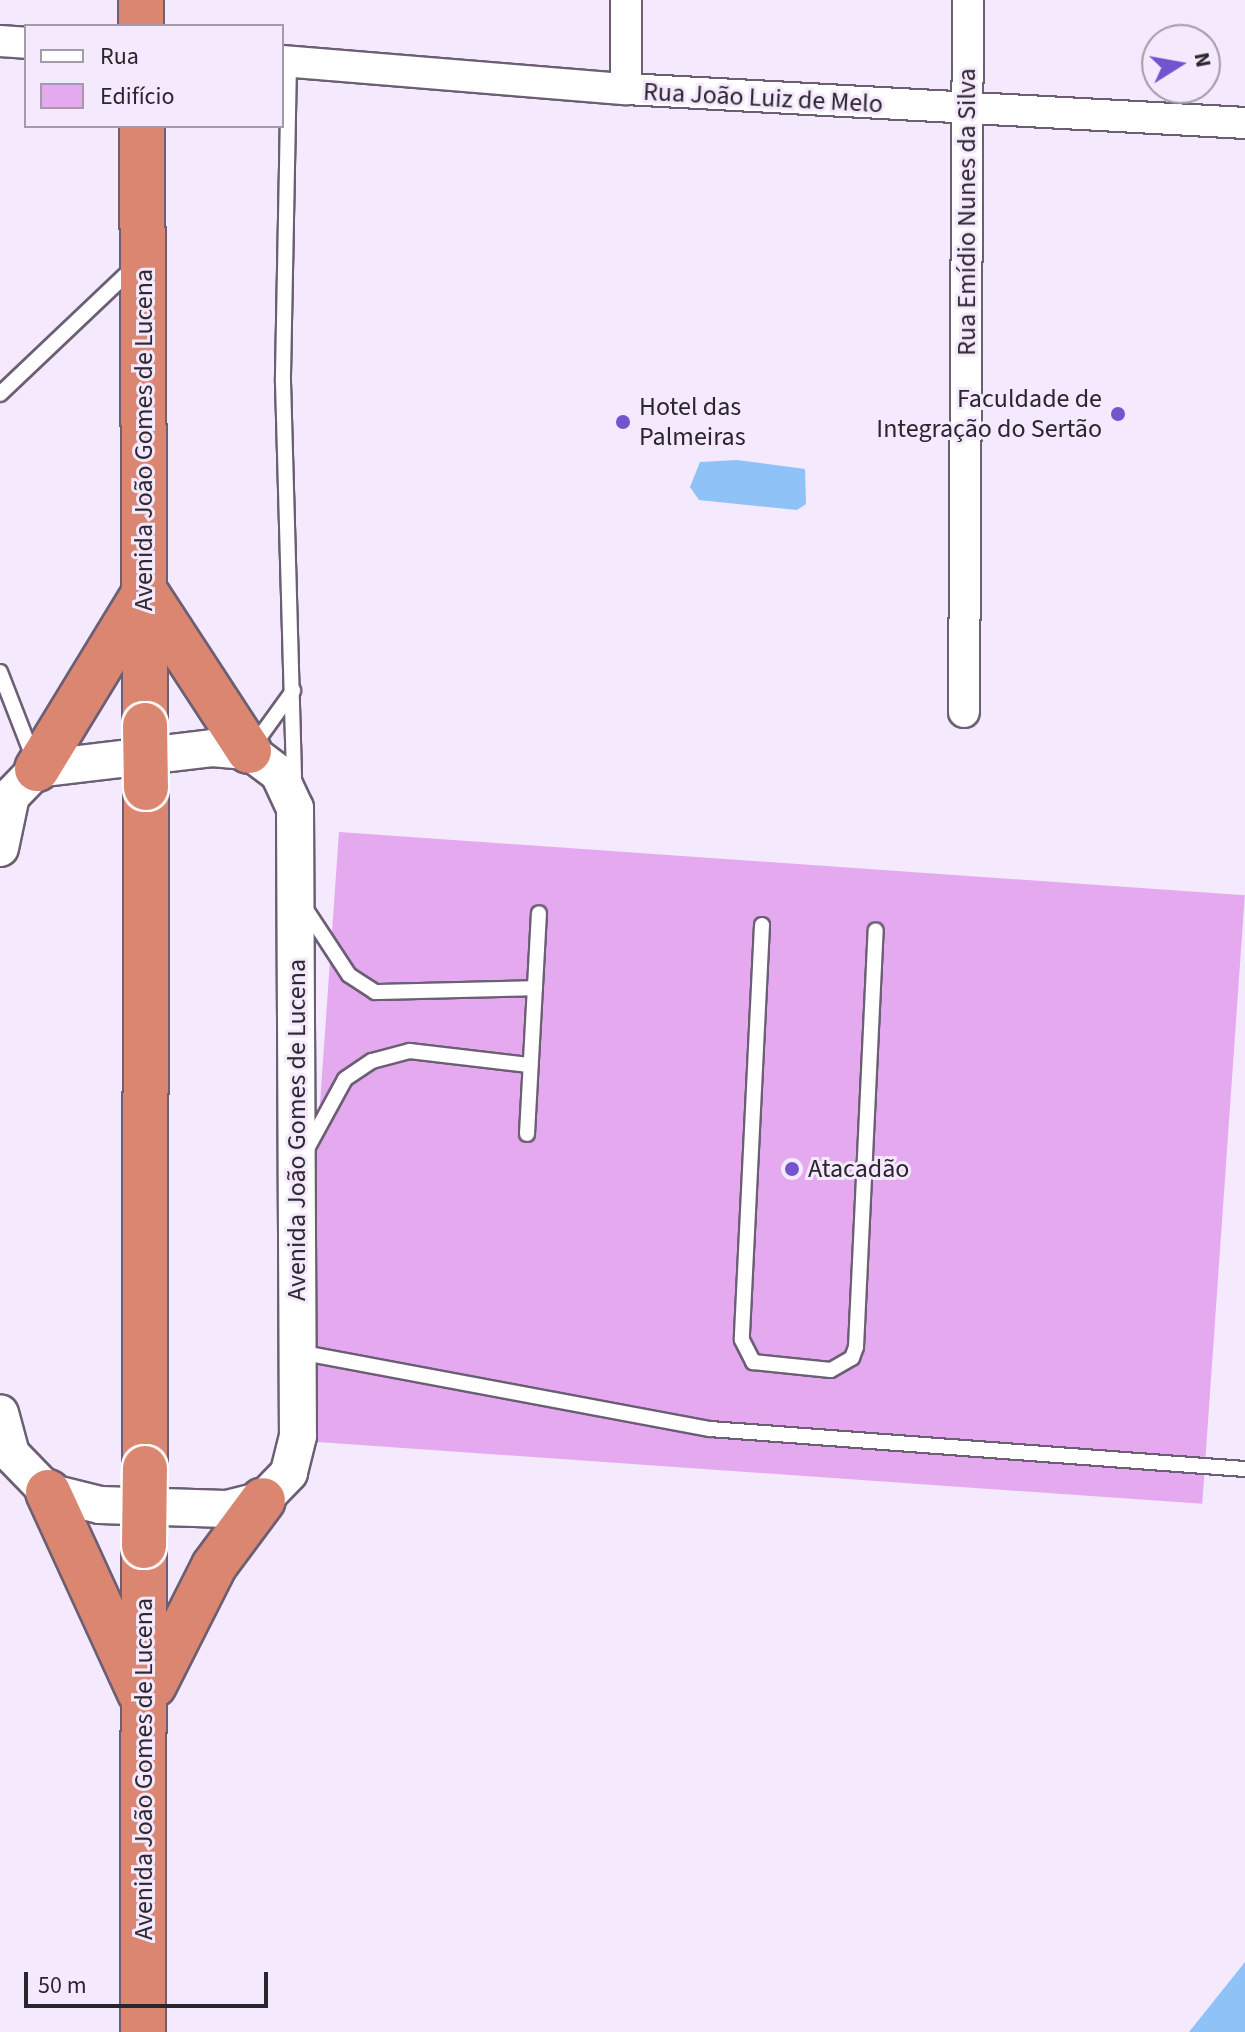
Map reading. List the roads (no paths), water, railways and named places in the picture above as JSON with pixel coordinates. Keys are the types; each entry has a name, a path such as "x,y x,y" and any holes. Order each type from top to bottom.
{"highway":[{"path":"141,0 141,24"},
{"name":"Avenida João Gomes de Lucena","path":"142,128 146,788 143,2032"},
{"path":"37,769 145,592 249,751"},
{"path":"48,1492 146,1706"},
{"path":"146,1706 173,1637 263,1500"}],"street":[{"path":"626,0 626,89"},
{"name":"Rua Emídio Nunes da Silva","path":"964,712 968,0"},
{"path":"0,41 24,43"},
{"name":"Rua João Luiz de Melo","path":"285,62 626,89 1245,123"},
{"path":"0,848 11,796 37,769 196,749 249,751"},
{"name":"Avenida João Gomes de Lucena","path":"249,751 279,774 295,808 298,1436 289,1473 263,1500"},
{"path":"0,1413 11,1454 48,1492 100,1505 226,1509 263,1500"}],"lane":[{"path":"285,62 283,382 295,808"},
{"path":"0,394 143,258"},
{"path":"0,672 37,769"},
{"path":"249,751 293,690"},
{"path":"295,891 349,975 375,992 535,988"},
{"path":"527,1134 539,913"},
{"path":"762,925 742,1340 753,1362 831,1370 852,1358 856,1347 876,930"},
{"path":"297,1169 345,1079 372,1061 410,1051 530,1065"},
{"path":"298,1352 710,1429 1245,1469"}],"water":[{"path":"737,460 805,469 806,504 797,510 699,500 690,487 700,462"},
{"path":"1245,1962 1245,2032 1189,2032"}],"place":[{"name":"Faculdade de Integração do Sertão","path":"1118,414"},
{"name":"Hotel das Palmeiras","path":"623,422"},
{"name":"Atacadão","path":"792,1169"}]}
